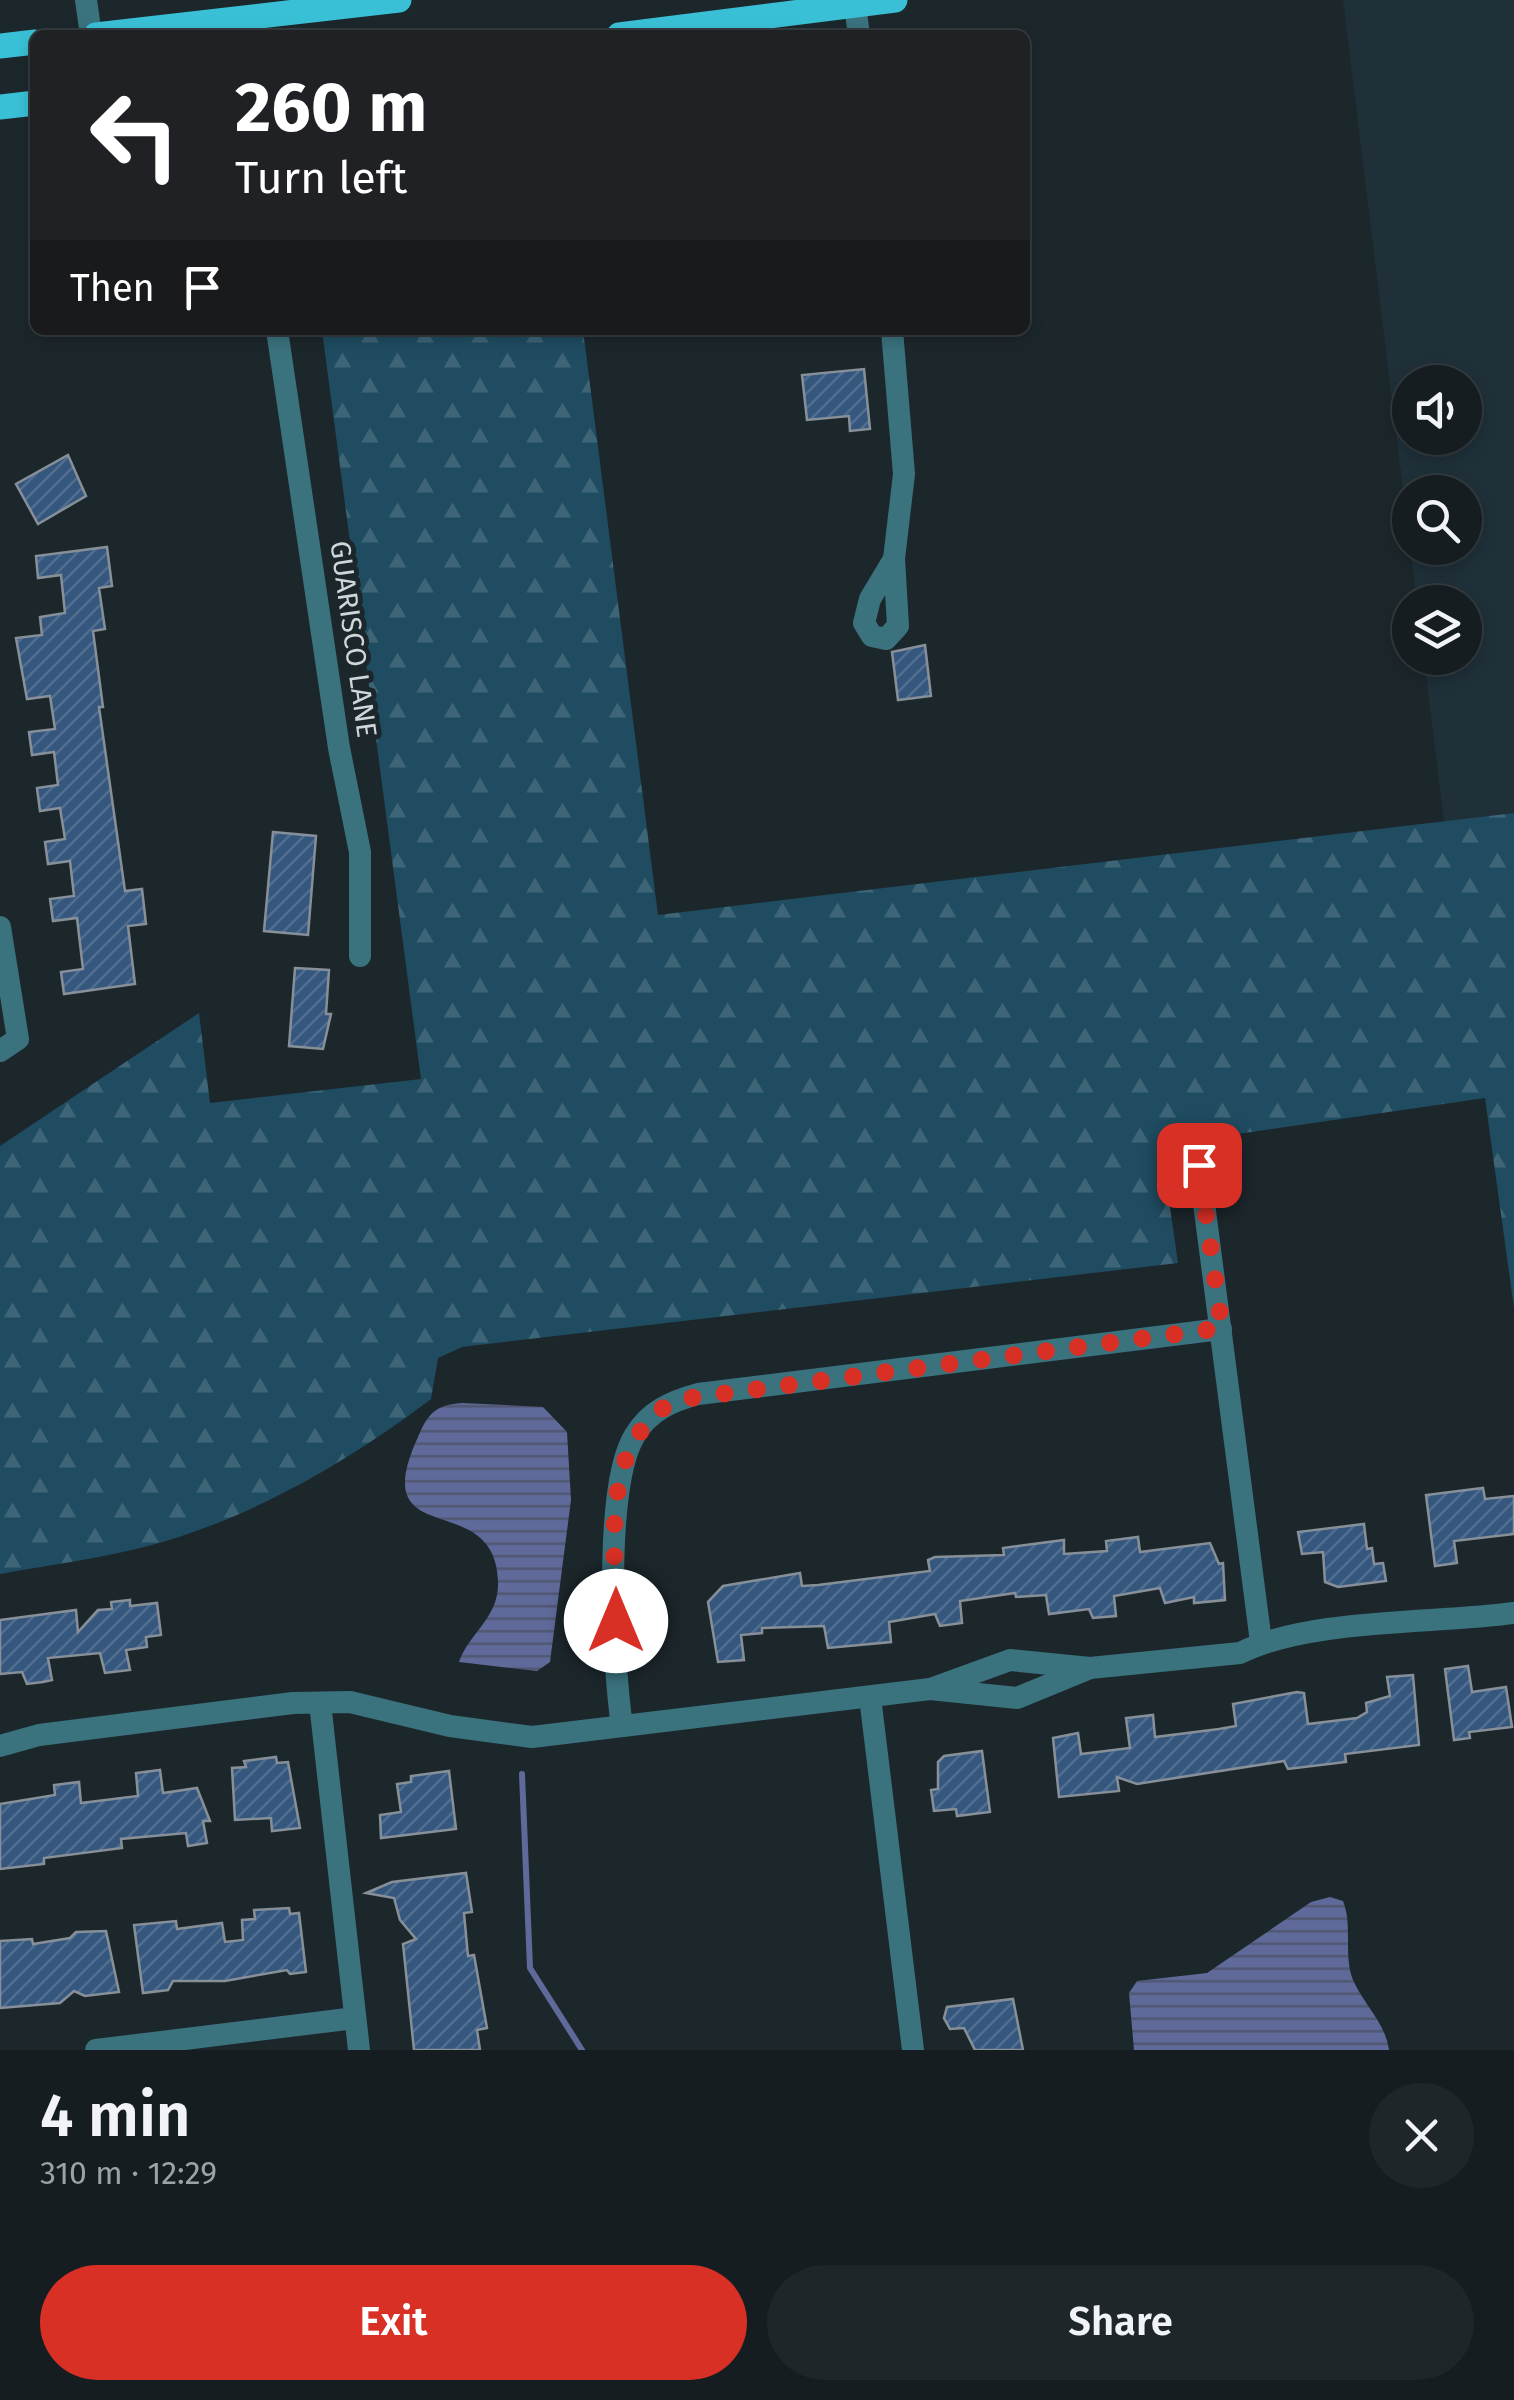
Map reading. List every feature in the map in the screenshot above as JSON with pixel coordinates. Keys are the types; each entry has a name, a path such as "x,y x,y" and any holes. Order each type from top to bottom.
{"main road":[{"path":"137,30 398,0"},
{"path":"658,30 895,0"},
{"path":"0,46 30,43"},
{"path":"0,107 30,104"}],"street":[{"path":"86,0 92,30"},
{"path":"856,5 858,30"},
{"name":"GUARISCO LANE","path":"277,335 338,748 360,852 360,956"},
{"path":"892,335 904,474 894,559"},
{"path":"0,927 9,1045"},
{"path":"1199,1165 1261,1642"},
{"path":"622,1726 616,1689 621,1463 650,1415 675,1400 698,1394 1222,1328"},
{"path":"930,1689 1000,1661 1090,1668 1240,1652 1261,1642 1312,1633 1514,1613"},
{"path":"0,1746 39,1735 320,1703 388,1708 494,1734 532,1736 930,1689 1018,1698 1090,1668"},
{"path":"870,1697 913,2050"},
{"path":"320,1703 359,2050"},
{"path":"0,1730 39,1735"},
{"path":"96,2050 355,2018"}],"shaded area":[{"path":"1343,0 1514,0 1514,813 1444,822 1426,675 1482,675 1482,585 1415,585 1412,565 1482,565 1482,475 1401,475 1399,455 1482,455 1482,365 1392,365 1392,400"},
{"path":"462,1403 543,1407 567,1432 571,1500 550,1662 537,1671 459,1662 494,1605 498,1581 491,1552 477,1535 419,1509 407,1496 406,1473 425,1422 439,1408"},
{"path":"1330,1897 1343,1901 1353,1980 1383,2031 1389,2050 1134,2050 1129,1993 1137,1981 1207,1973 1311,1902"}],"green space":[{"path":"323,335 584,335 658,915 1514,813 1514,1308 1485,1098 1161,1145 1178,1263 462,1347 438,1358 431,1399 366,1445 295,1487 182,1536 144,1547 0,1574 0,1146 199,1013 210,1103 421,1079"}],"building":[{"path":"864,369 870,429 850,431 849,416 807,420 802,375"},
{"path":"68,455 86,496 38,524 16,484"},
{"path":"107,547 112,586 99,588 105,629 93,631 103,707 99,707 125,891 142,889 146,924 128,926 135,984 64,994 61,972 83,969 77,918 53,921 50,899 74,896 70,861 48,864 45,842 65,839 60,808 40,811 37,788 58,785 54,752 32,755 29,732 55,729 50,696 27,699 16,638 42,635 40,617 65,613 61,575 38,578 36,556"},
{"path":"925,645 931,696 898,700 892,652"},
{"path":"273,832 316,836 308,935 264,931"},
{"path":"295,968 329,970 326,1014 331,1014 323,1049 289,1046"},
{"path":"1483,1488 1485,1499 1514,1496 1514,1534 1454,1541 1457,1563 1435,1566 1426,1495"},
{"path":"1364,1524 1367,1549 1372,1548 1374,1564 1383,1563 1386,1581 1338,1587 1325,1582 1323,1552 1302,1554 1298,1532"},
{"path":"1138,1537 1140,1552 1210,1543 1219,1564 1223,1563 1225,1600 1194,1603 1194,1597 1165,1603 1160,1588 1114,1596 1116,1616 1093,1618 1089,1609 1049,1614 1046,1595 1016,1597 1015,1593 960,1601 962,1623 940,1626 935,1614 889,1622 891,1642 828,1648 824,1626 762,1628 762,1633 741,1635 744,1660 718,1662 708,1602 723,1586 800,1573 802,1586 930,1571 928,1560 935,1557 1004,1555 1003,1548 1064,1540 1064,1554 1107,1551 1106,1541"},
{"path":"130,1600 130,1606 157,1603 161,1635 146,1637 147,1647 126,1650 130,1670 105,1673 100,1653 48,1658 52,1680 43,1682 27,1684 22,1672 0,1674 0,1620 76,1610 78,1632 98,1610 112,1609 111,1602"},
{"path":"1468,1666 1472,1692 1506,1687 1512,1727 1469,1732 1470,1738 1454,1740 1445,1669"},
{"path":"1413,1675 1419,1745 1345,1754 1346,1762 1288,1769 1284,1761 1137,1784 1117,1777 1119,1791 1059,1797 1053,1738 1078,1733 1081,1754 1130,1748 1126,1718 1153,1715 1155,1737 1219,1729 1236,1726 1233,1704 1297,1692 1304,1693 1308,1724 1357,1718 1367,1712 1366,1703 1390,1696 1387,1677"},
{"path":"982,1751 990,1812 957,1816 956,1809 934,1811 931,1790 938,1789 938,1762 944,1756"},
{"path":"276,1757 277,1763 288,1762 300,1828 272,1831 271,1818 235,1820 232,1768 246,1767 244,1761"},
{"path":"160,1770 163,1793 197,1788 210,1821 203,1821 207,1843 188,1846 186,1833 121,1839 122,1848 44,1858 44,1864 0,1869 0,1804 55,1795 54,1785 79,1782 81,1803 138,1796 136,1773"},
{"path":"449,1771 456,1829 381,1838 380,1815 401,1812 397,1784 411,1782 411,1776"},
{"path":"466,1873 472,1912 464,1913 468,1956 474,1955 487,2028 477,2030 480,2050 414,2050 403,1944 416,1939 400,1920 394,1898 366,1893 392,1882"},
{"path":"289,1908 290,1914 299,1913 306,1972 290,1974 287,1970 225,1981 173,1981 168,1990 143,1993 134,1925 176,1921 177,1929 222,1923 225,1942 243,1940 242,1920 255,1919 254,1910"},
{"path":"106,1931 119,1992 85,1996 74,1991 60,2003 0,2008 0,1941 32,1939 33,1944 70,1938 76,1932"},
{"path":"1013,1999 1023,2050 975,2050 964,2028 950,2029 944,2018 947,2007"}],"waterway":[{"path":"522,1774 530,1968 582,2050"}],"route":[{"path":"616,1621 621,1463 650,1415 675,1400 1222,1328 1199,1165"}]}
